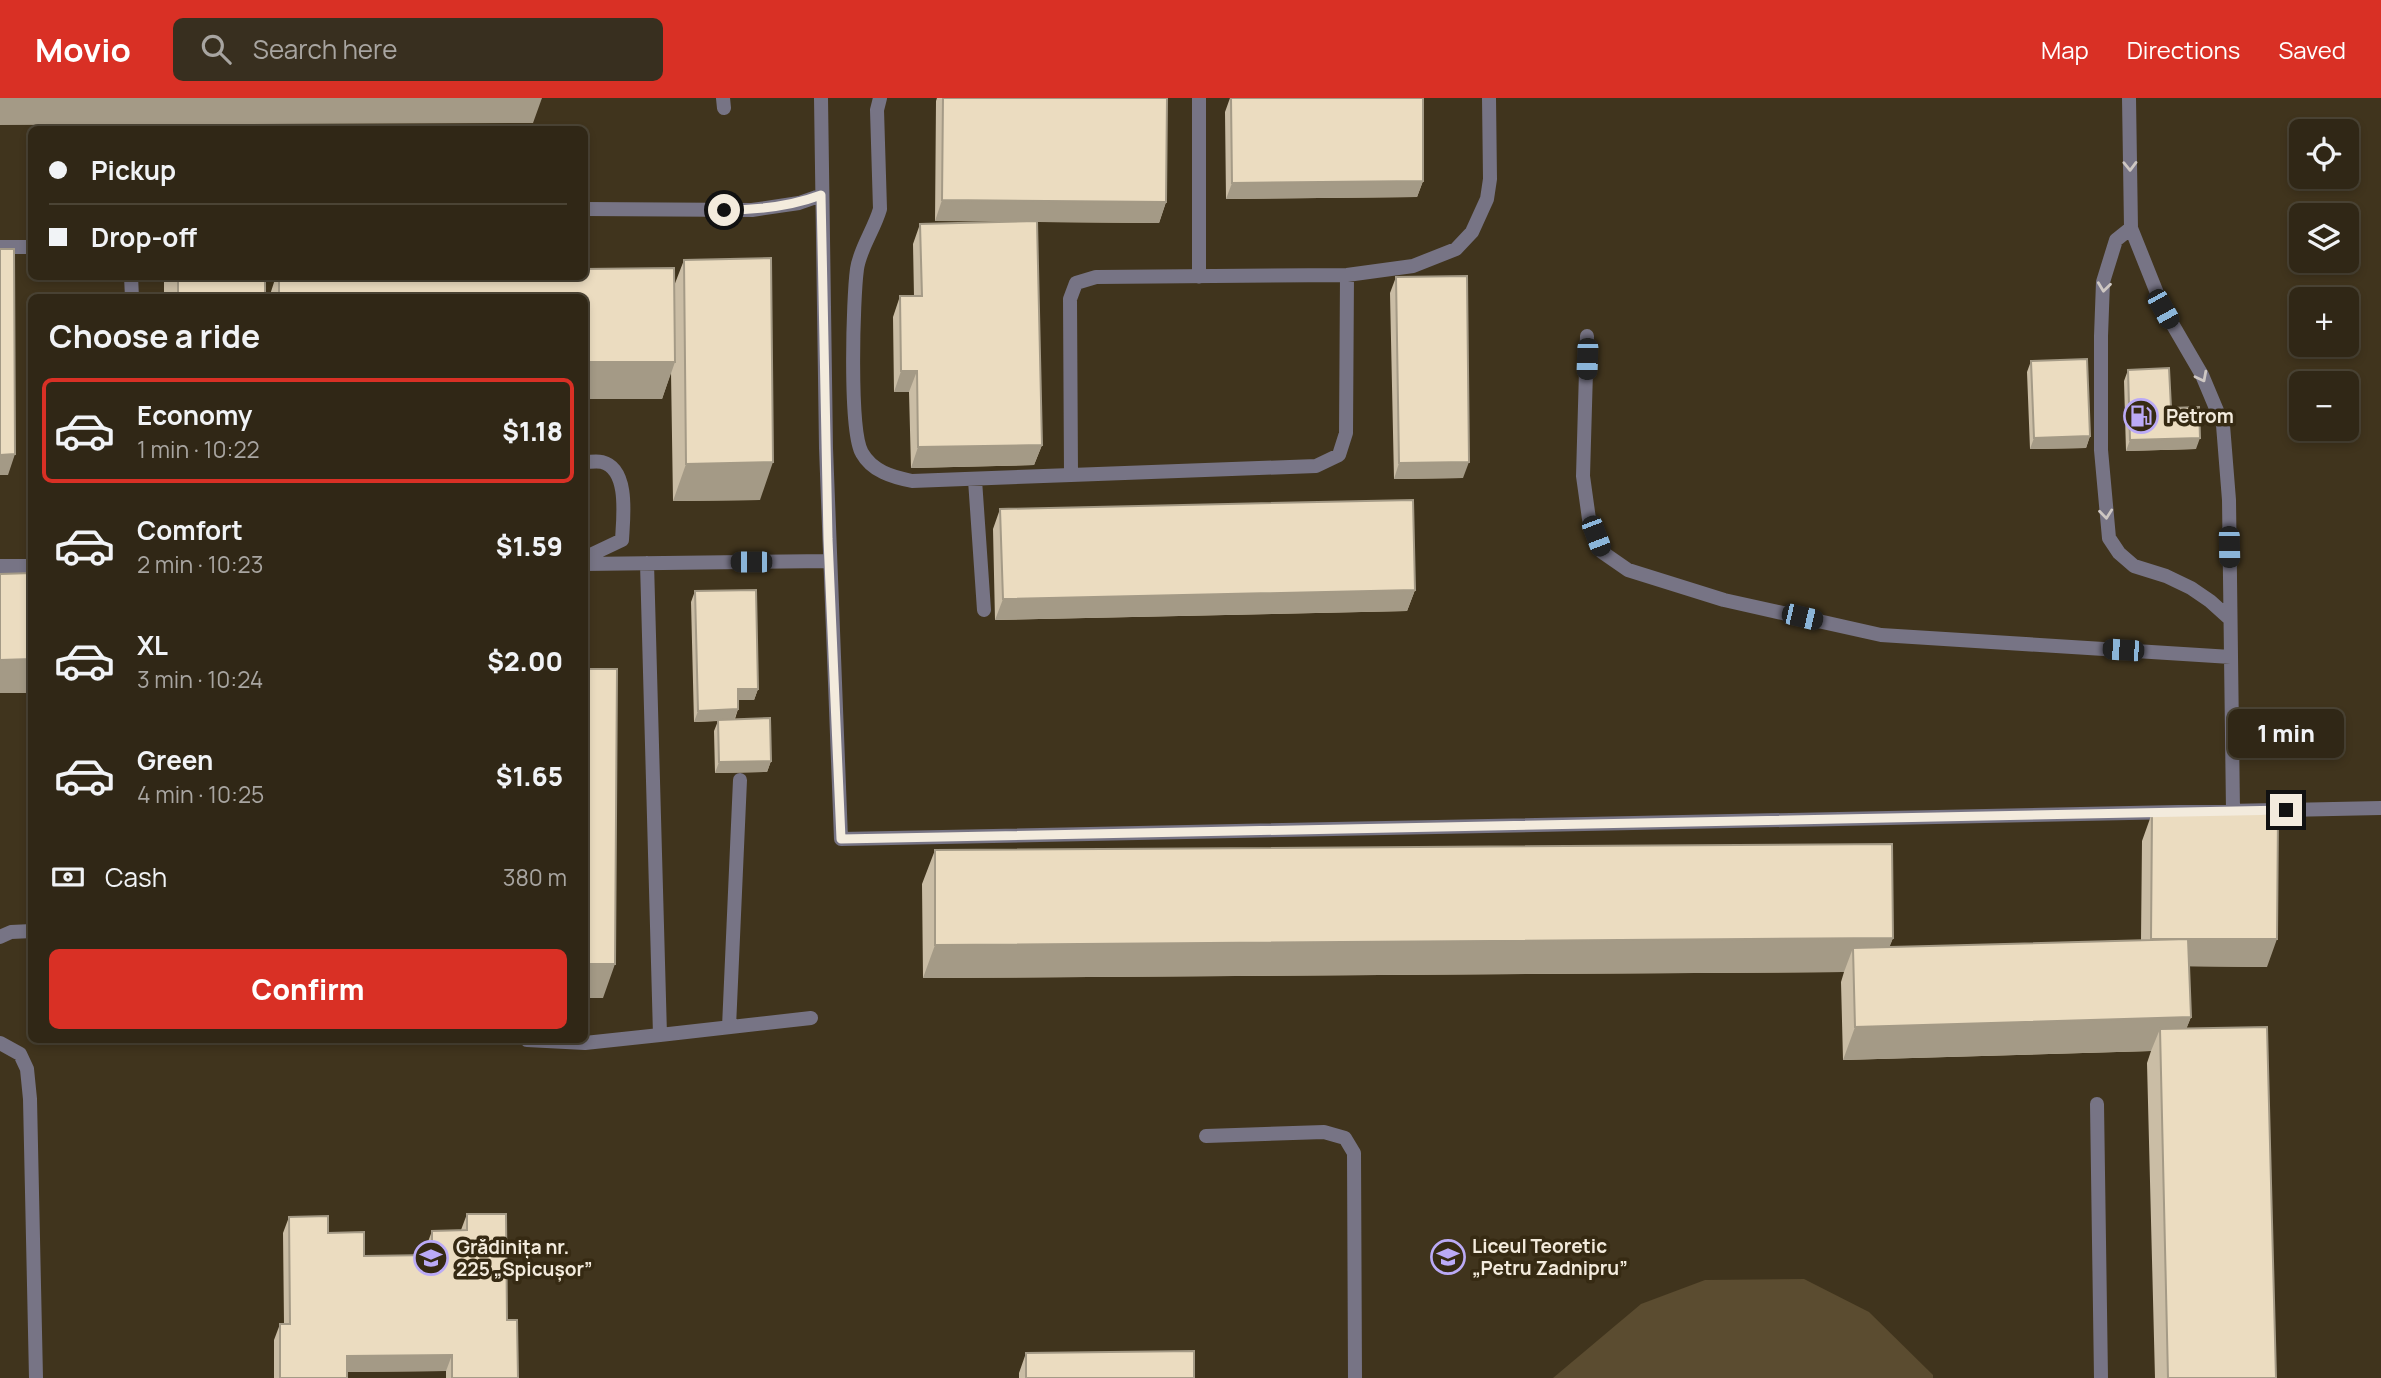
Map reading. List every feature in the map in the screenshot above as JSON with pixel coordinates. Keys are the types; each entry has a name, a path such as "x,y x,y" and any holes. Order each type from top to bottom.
{"lane":[{"path":"821,98 829,561 841,839 2381,808"},
{"path":"880,98 877,110 880,209 862,249 857,268 853,345 857,436 861,452 873,466 894,477 912,481 975,480 1316,466 1339,455 1346,433 1347,275"},
{"path":"1199,98 1199,277"},
{"path":"1071,475 1070,299 1076,283 1096,277 1347,275 1413,266 1456,249 1472,232 1487,199 1490,179 1489,98"},
{"path":"2129,98 2131,228 2163,309 2202,375 2223,425 2228,499 2233,811"},
{"path":"588,209 752,210 799,203 821,195"},
{"path":"2131,228 2116,240 2103,282 2101,450 2109,538 2119,553 2134,566 2166,576 2191,588 2230,619"},
{"path":"0,247 28,247"},
{"path":"1587,336 1583,476 1589,519 1602,552 1628,570 1724,600 1881,635 2231,657"},
{"path":"588,462 604,463 618,474 624,506 622,540 588,556"},
{"path":"975,480 984,610"},
{"path":"588,564 829,561"},
{"path":"647,562 660,1035"},
{"path":"0,566 28,566"},
{"path":"729,1027 740,780"},
{"path":"0,937 11,932 28,931"},
{"path":"588,1043 811,1018"},
{"path":"0,1043 20,1054 27,1069 30,1099 36,1378"},
{"path":"0,1053 20,1054"},
{"path":"2098,1104 2101,1378"},
{"path":"1206,1136 1324,1132 1345,1138 1354,1153 1355,1378"}],"shaded area":[{"path":"1804,1279 1869,1312 1933,1378 1553,1378 1641,1304 1705,1280"}],"building":[{"path":"943,98 1167,98 1166,202 942,200"},
{"path":"1231,98 1423,98 1423,181 1232,183"},
{"path":"1037,221 1042,445 918,447 917,371 901,371 900,296 922,296 920,224"},
{"path":"0,249 14,249 15,454 0,455"},
{"path":"771,258 773,462 686,464 684,260"},
{"path":"674,268 675,362 588,362 588,294 279,294 279,280 588,280 588,269"},
{"path":"1467,276 1469,462 1399,463 1396,277"},
{"path":"178,280 265,280 265,294 178,294"},
{"path":"2087,359 2090,436 2034,438 2031,361"},
{"path":"2169,368 2171,408 2199,407 2200,438 2130,440 2128,370"},
{"path":"1413,500 1415,590 1003,599 1000,509"},
{"path":"28,573 28,659 0,660 0,574"},
{"path":"756,590 758,689 738,689 738,709 698,711 695,591"},
{"path":"588,669 617,669 615,964 588,964"},
{"path":"770,718 771,761 719,762 718,720"},
{"path":"2152,813 2278,814 2277,939 2151,939"},
{"path":"1892,844 1893,938 935,945 935,850"},
{"path":"2188,939 2191,1017 1855,1027 1853,948"},
{"path":"2267,1027 2276,1378 2168,1378 2160,1029"},
{"path":"467,1214 506,1214 507,1320 517,1320 518,1378 452,1378 452,1355 347,1356 347,1378 280,1378 280,1324 290,1324 289,1217 328,1216 328,1233 364,1232 364,1256 432,1255 432,1231 467,1230"},
{"path":"1194,1351 1194,1378 1026,1378 1026,1353"}],"place":[{"name":"Petrom","path":"2141,416"},
{"name":"Liceul Teoretic „Petru Zadnipru”","path":"1448,1257"},
{"name":"Grădinița nr. 225 „Spicușor”","path":"431,1258"}],"route":[{"path":"724,210 779,207 821,195 825,448 841,839 2286,810"}]}
